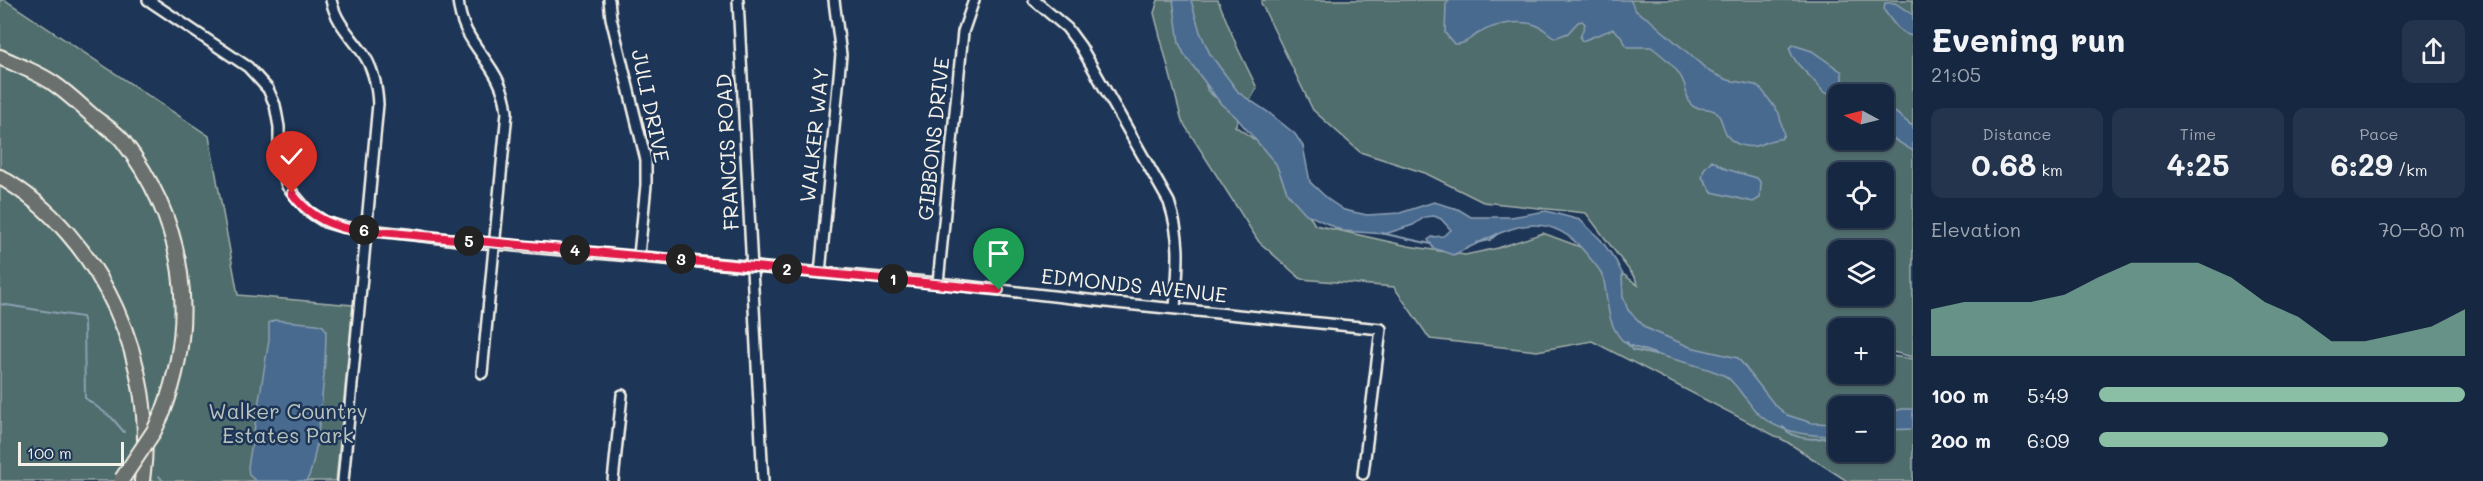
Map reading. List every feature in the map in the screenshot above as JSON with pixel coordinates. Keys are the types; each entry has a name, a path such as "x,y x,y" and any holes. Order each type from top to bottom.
{"highway":[{"path":"0,57 52,83 122,140 154,193 175,246 184,310 180,358 163,412 154,431 121,480"},
{"path":"0,177 43,208 81,250 120,316 138,371 143,404 145,453 142,481"}],"street":[{"name":"EDMONDS AVENUE","path":"147,0 248,67 268,90 278,118 278,150 287,186 302,206 328,223 367,231 494,244 752,265 1382,329 1363,474"},
{"path":"162,10 167,0"},
{"path":"331,0 339,23 362,52 371,68 377,90 378,113 343,481"},
{"path":"458,0 460,16 468,37 494,70 506,101 507,122 482,373"},
{"name":"JULI DRIVE","path":"609,0 611,18 646,160 646,185 639,255"},
{"name":"FRANCIS ROAD","path":"738,0 764,481"},
{"name":"WALKER WAY","path":"820,273 841,55 834,0"},
{"name":"GIBBONS DRIVE","path":"938,283 963,32 974,0"},
{"path":"1034,0 1067,28 1081,47 1169,202 1177,225 1179,249 1175,308"},
{"path":"613,481 622,395"}],"green space":[{"name":"Walker Country Estates Park","path":"0,0 5,0 209,136 238,295 353,305 336,481 0,481"},
{"path":"1158,0 1218,0 1257,88 1235,126 1271,151 1315,225 1408,246 1465,255 1498,248 1543,233 1591,251 1638,285 1586,213 1483,202 1425,173 1360,152 1313,110 1261,3 1262,0 1913,0 1913,357 1894,352 1894,318 1828,318 1828,384 1894,384 1894,356 1913,359 1913,481 1847,481 1787,442 1592,341 1537,351 1430,339 1394,287 1301,279 1259,242 1182,121 1154,13"}],"water":[{"path":"1173,0 1191,0 1200,32 1210,54 1239,93 1268,112 1295,134 1303,146 1310,182 1329,200 1344,210 1367,215 1400,213 1434,202 1458,209 1471,217 1511,217 1546,211 1580,220 1601,240 1616,261 1622,273 1623,297 1628,310 1646,328 1690,347 1738,358 1774,404 1787,415 1812,423 1828,424 1828,435 1809,434 1778,427 1757,412 1725,376 1703,367 1633,347 1624,342 1613,327 1604,281 1599,269 1568,236 1552,228 1536,225 1520,227 1503,232 1453,255 1433,248 1428,240 1432,237 1443,236 1451,230 1441,219 1434,216 1425,217 1413,225 1385,234 1343,231 1306,214 1288,194 1276,164 1235,116 1221,104 1184,54 1179,43"},
{"path":"1450,0 1630,0 1636,11 1650,20 1710,72 1728,80 1755,85 1762,90 1779,113 1784,135 1781,139 1753,146 1741,145 1730,139 1717,113 1691,105 1681,76 1665,58 1651,47 1627,47 1621,36 1613,29 1582,41 1580,38 1585,24 1582,21 1578,22 1568,33 1555,38 1533,24 1509,23 1493,27 1464,42 1454,44 1445,33 1446,4"},
{"path":"1885,3 1895,3 1913,15 1913,36 1904,33 1893,22 1884,10"},
{"path":"1793,45 1812,51 1842,72 1841,84 1828,84 1828,93 1823,92 1800,66 1789,48"},
{"path":"1894,111 1913,126 1913,151 1894,139"},
{"path":"1712,160 1726,169 1757,178 1761,183 1760,198 1753,202 1712,192 1702,177 1704,169"},
{"path":"274,320 317,324 326,330 318,433 311,471 306,481 256,481 249,475 248,467 269,340 269,323"},
{"path":"1913,409 1913,429 1894,430 1894,411"}],"waterway":[{"path":"1206,85 1208,91 1215,97"},
{"path":"1381,233 1431,244"},
{"path":"1476,243 1490,240 1497,234"},
{"path":"0,304 82,317 85,398 112,418 124,432"},
{"path":"1627,342 1632,350 1655,355"},
{"path":"1783,427 1794,436 1802,438 1828,438"},
{"path":"159,476 163,481"}],"route":[{"path":"292,193 302,206 324,222 349,229 494,244 752,265 999,290"}]}
